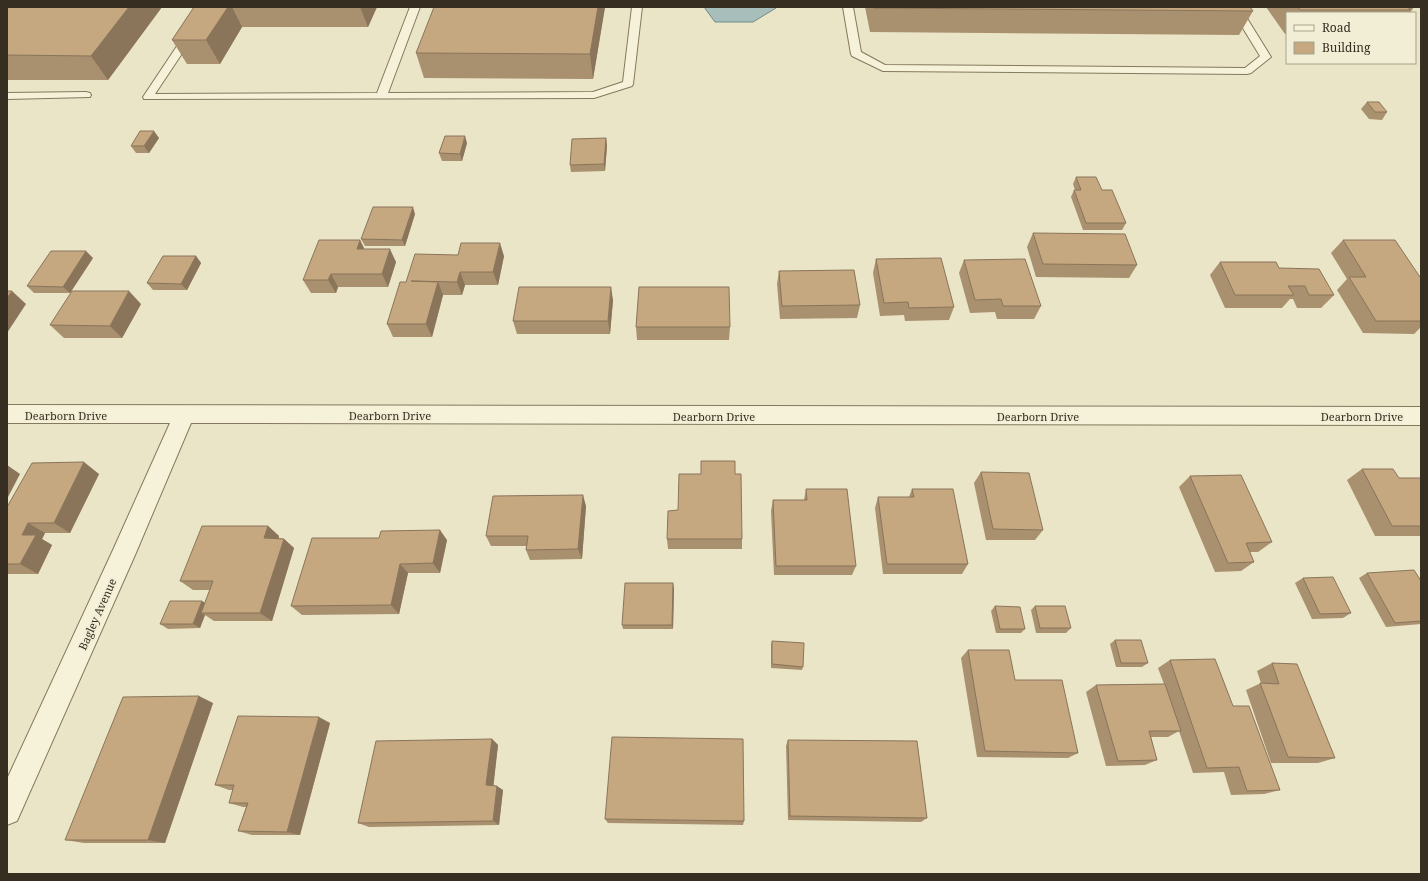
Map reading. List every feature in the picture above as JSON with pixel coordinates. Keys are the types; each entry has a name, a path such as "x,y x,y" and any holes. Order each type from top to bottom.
{"street":[{"name":"Dearborn Drive","path":"7,414 1421,416"},
{"name":"Bagley Avenue","path":"7,811 123,555 184,415"}],"lane":[{"path":"208,7 148,97 594,95 628,84 637,7"},
{"path":"381,96 415,7"},
{"path":"848,7 856,54 884,68 1248,71 1266,57 1235,7"},
{"path":"7,96 86,95"}],"water":[{"path":"704,7 776,8 753,22 715,22"}],"building":[{"path":"7,7 129,7 91,56 7,55"},
{"path":"194,7 228,7 206,40 172,40"},
{"path":"434,7 598,7 590,54 416,53"},
{"path":"873,7 1250,7 1253,11 874,8"},
{"path":"1298,7 1408,7 1410,10 1300,10"},
{"path":"1367,102 1379,102 1387,112 1375,112"},
{"path":"140,131 154,131 144,146 131,146"},
{"path":"445,136 465,136 460,154 439,153"},
{"path":"606,138 604,164 570,165 572,139"},
{"path":"1076,177 1096,177 1102,190 1112,190 1126,223 1086,223 1074,190 1081,190"},
{"path":"373,207 413,207 402,240 361,239"},
{"path":"1033,233 1125,234 1137,265 1043,264"},
{"path":"319,240 360,240 357,249 390,249 382,274 331,274 328,280 303,280"},
{"path":"1343,240 1395,240 1421,277 1421,321 1376,321 1349,277 1366,277"},
{"path":"461,243 500,243 493,272 460,272 457,282 411,281 438,282 426,324 387,324 400,282 406,282 415,254 458,255"},
{"path":"51,251 86,251 63,287 27,286"},
{"path":"163,256 196,256 181,284 147,283"},
{"path":"941,258 954,307 909,308 908,302 884,303 876,259"},
{"path":"1025,259 1041,306 1003,306 1001,299 975,300 964,260"},
{"path":"1220,262 1276,262 1279,268 1319,269 1334,295 1309,295 1305,286 1288,286 1294,295 1235,295"},
{"path":"854,270 860,305 782,306 779,271"},
{"path":"519,287 611,287 608,321 513,321"},
{"path":"639,287 729,287 730,327 636,327"},
{"path":"7,291 12,291 7,298"},
{"path":"72,291 129,291 110,326 50,325"},
{"path":"701,461 735,461 735,474 741,474 742,539 667,539 668,511 678,510 679,474 701,474"},
{"path":"84,462 54,523 28,523 22,535 36,535 20,564 7,564 7,507 32,463"},
{"path":"1362,469 1393,469 1399,478 1421,478 1421,526 1392,526"},
{"path":"981,472 1029,473 1043,530 993,529"},
{"path":"1241,475 1272,542 1246,543 1254,562 1228,563 1190,476"},
{"path":"806,489 847,489 856,566 776,566 773,500 807,500"},
{"path":"912,489 953,489 968,564 887,564 878,497 914,497"},
{"path":"583,495 578,549 526,550 528,536 486,536 493,496"},
{"path":"202,526 268,526 264,538 284,539 260,613 201,613 213,581 180,581"},
{"path":"440,530 433,563 400,564 391,605 291,606 312,538 379,538 381,531"},
{"path":"1414,570 1421,581 1421,621 1395,623 1367,573"},
{"path":"1333,577 1351,613 1320,614 1303,578"},
{"path":"625,583 673,583 672,625 622,625"},
{"path":"170,601 202,601 193,624 160,624"},
{"path":"995,606 1020,607 1025,629 1000,629"},
{"path":"1035,606 1065,606 1071,628 1040,628"},
{"path":"1115,640 1141,640 1148,663 1121,663"},
{"path":"772,641 804,643 803,667 772,664"},
{"path":"968,650 1009,650 1015,680 1062,680 1078,753 985,751"},
{"path":"1215,659 1233,706 1249,706 1280,790 1247,791 1239,767 1207,768 1170,660"},
{"path":"1272,663 1297,664 1335,758 1288,757 1260,683 1279,684"},
{"path":"1165,684 1181,731 1149,731 1157,760 1118,761 1096,685"},
{"path":"199,696 148,840 65,840 123,697"},
{"path":"238,716 319,717 287,832 238,831 248,803 229,803 234,785 215,785"},
{"path":"612,737 743,739 744,821 605,819"},
{"path":"492,739 486,785 497,786 493,821 358,823 376,741"},
{"path":"788,740 917,741 927,818 790,816"}]}
